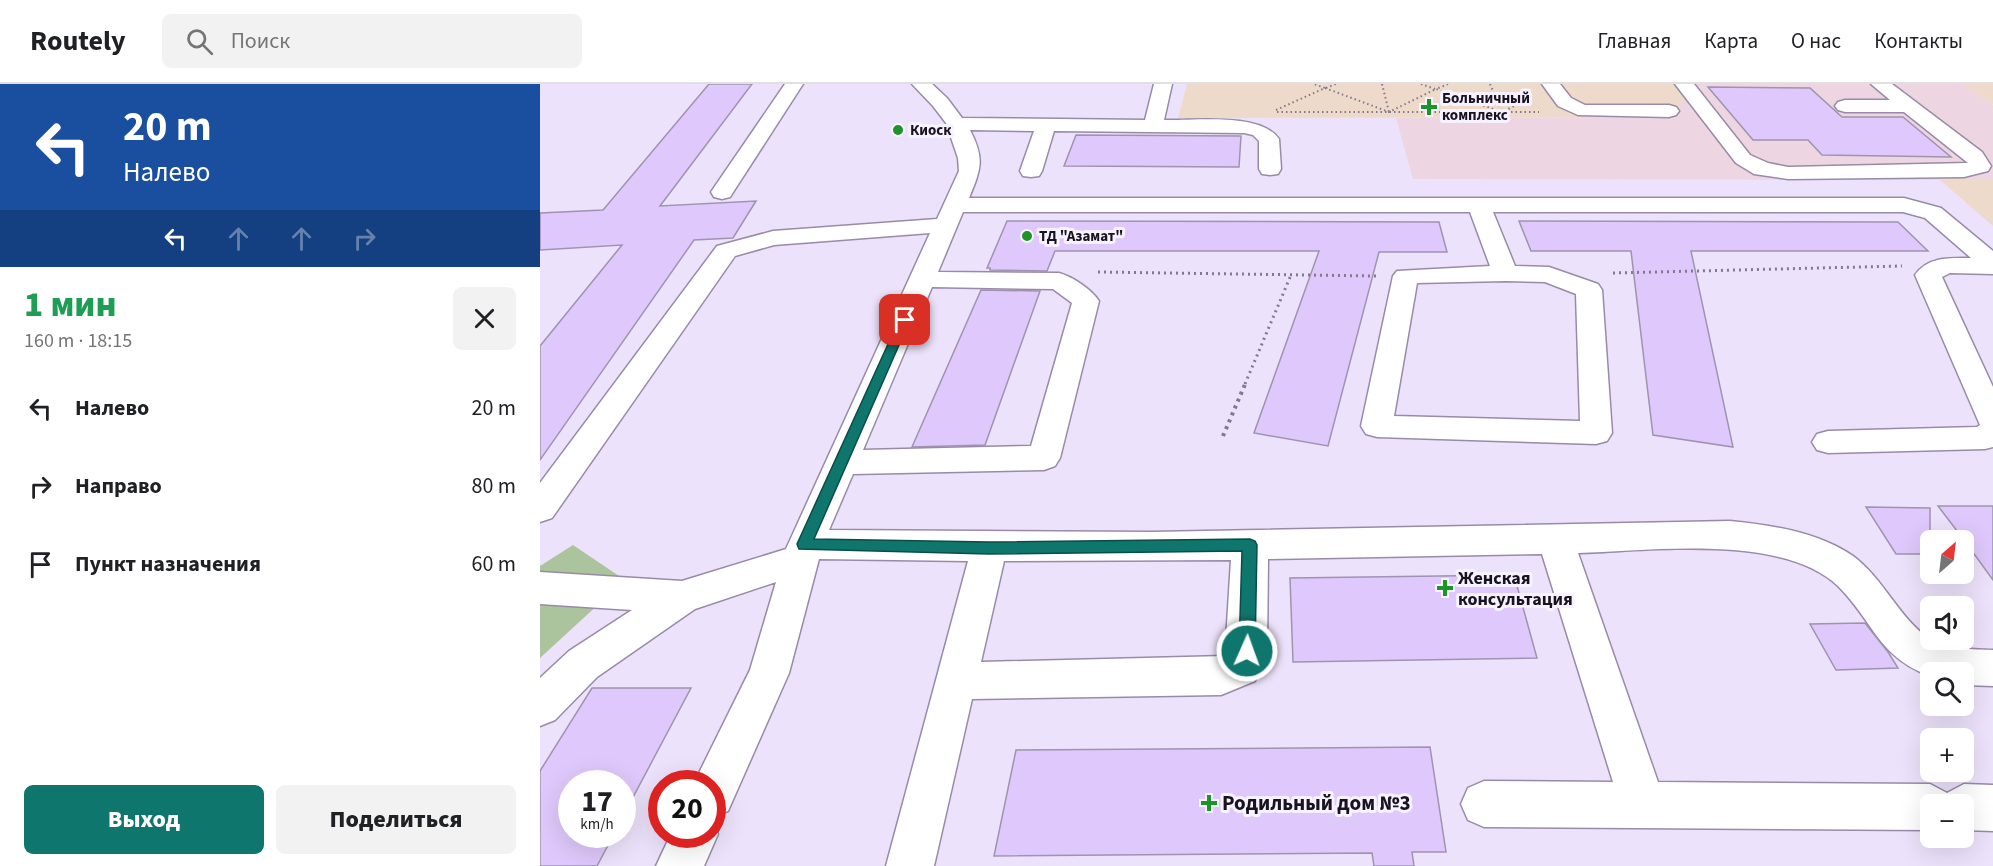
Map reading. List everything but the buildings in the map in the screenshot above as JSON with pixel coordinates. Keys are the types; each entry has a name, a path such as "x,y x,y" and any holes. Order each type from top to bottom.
{"street":[{"path":"722,192 794,84"},
{"path":"724,770 769,673 802,552 970,171 970,154 958,124 921,84"},
{"path":"1153,126 1162,84"},
{"path":"1551,84 1564,104 1585,111 1669,111"},
{"path":"1684,84 1743,159 1762,169 1788,173 1964,171 1980,166 1975,156 1880,84"},
{"path":"1845,106 1909,106"},
{"path":"958,124 1245,127 1260,131 1269,139 1270,169"},
{"path":"1031,171 1046,125"},
{"path":"1750,164 1785,205"},
{"path":"1479,205 1505,273"},
{"path":"540,509 726,251 773,238 952,215 1479,205 1904,205 1933,213 1993,265"},
{"path":"1993,265 1945,265 1928,275 1993,420"},
{"path":"1505,273 1549,275 1589,290 1596,433 1377,426 1406,276 1505,273"},
{"path":"841,462 1044,458 1086,302 1059,281 923,279"},
{"path":"1828,442 1985,438 1993,430"},
{"path":"540,706 583,664 682,597 802,552 1730,535 1767,539 1804,548 1837,565 1861,585 1903,640 1933,661 1965,668 1993,668"},
{"path":"1555,539 1643,804"},
{"path":"956,681 1221,676 1241,668 1247,651 1250,545"},
{"path":"910,866 989,548"},
{"path":"540,588 682,597"},
{"path":"1484,804 1920,807"},
{"path":"1974,807 1993,808"},
{"path":"680,866 688,848"}],"path":[{"path":"1314,84 1389,112 1448,84"},
{"path":"1336,84 1273,112 1560,112 1572,108"},
{"path":"1382,84 1389,112"},
{"path":"1421,84 1502,112"},
{"path":"1490,84 1502,112"},
{"path":"1549,275 1945,265"},
{"path":"1059,281 1072,272 1406,276"},
{"path":"1223,436 1291,274"}],"shaded area":[{"name":"Больничный комплекс","path":"1187,84 1675,84 1686,97 1669,117 1178,118"},
{"path":"1675,84 1962,84 1993,105 1993,180 1413,179 1396,118 1669,117"},
{"path":"1962,84 1993,84 1993,105"},
{"path":"1940,180 1993,180 1993,226"}],"green space":[{"path":"573,545 625,580 540,658 540,566"}],"place":[{"name":"Больничный комплекс","path":"1429,107"},
{"name":"Киоск","path":"898,130"},
{"name":"ТД \"Азамат\"","path":"1027,236"},
{"name":"Женская консультация","path":"1445,588"},
{"name":"Родильный дом №3","path":"1209,803"}],"route":[{"path":"905,320 805,544 989,548 1250,545 1247,651"}]}
